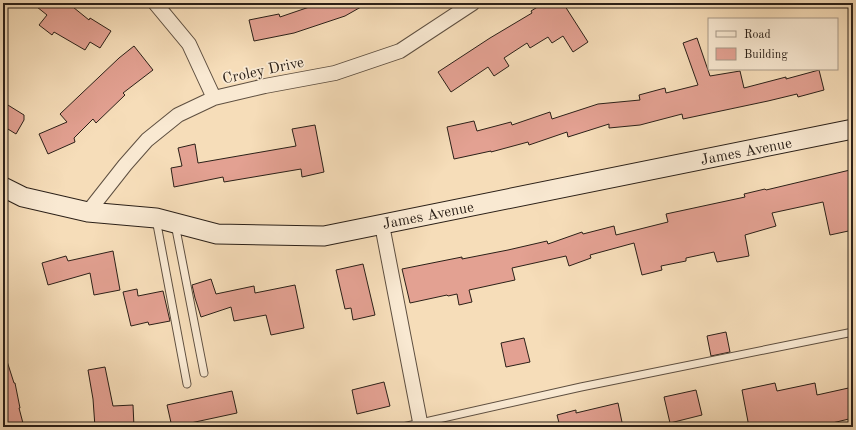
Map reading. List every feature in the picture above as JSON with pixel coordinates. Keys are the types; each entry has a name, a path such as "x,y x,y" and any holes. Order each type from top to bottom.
{"street":[{"path":"155,3 189,44 214,98"},
{"name":"Croley Drive","path":"88,212 147,140 178,115 214,98 265,86 335,73 400,51 473,3"},
{"name":"James Avenue","path":"3,187 23,196 88,212 156,218 217,234 324,236 853,129"},
{"path":"382,225 421,425"}],"lane":[{"path":"156,218 187,384"},
{"path":"174,223 204,373"},
{"path":"403,427 421,425 580,387 853,332"}],"building":[{"path":"32,3 68,3 89,20 90,18 111,31 100,48 90,42 85,50 54,32 52,35 39,25 47,15"},
{"path":"321,3 368,3 345,16 294,33 254,41 249,20 279,14 280,17"},
{"path":"544,3 563,3 588,42 573,52 563,36 552,43 548,37 530,48 527,43 504,58 509,66 494,76 488,67 451,92 438,72 532,13 531,11"},
{"path":"697,38 710,76 740,71 744,88 819,70 824,90 798,97 797,94 683,119 682,114 640,125 609,128 609,124 568,137 567,132 529,145 528,142 491,152 454,159 447,127 474,121 477,131 511,122 512,125 550,112 552,119 598,104 640,100 639,95 665,88 666,93 698,85 683,43"},
{"path":"134,46 153,70 123,93 125,95 96,123 93,119 74,138 75,142 48,154 39,134 67,122 60,114 119,58"},
{"path":"3,102 24,115 24,120 16,134 3,126"},
{"path":"315,125 324,172 302,177 301,169 224,182 223,177 174,187 171,168 182,166 178,148 195,144 198,163 296,146 292,129"},
{"path":"850,170 853,182 853,230 830,235 823,202 772,213 776,226 745,235 749,256 717,262 714,252 686,258 686,261 661,266 662,270 642,275 634,243 590,255 591,258 569,266 566,256 512,268 515,280 469,290 472,302 459,305 457,294 410,303 402,269 462,257 462,259 547,241 548,244 582,232 583,234 614,226 616,235 668,222 666,214 745,197 744,194"},
{"path":"113,251 120,290 94,295 90,273 48,285 42,263 66,256 68,261"},
{"path":"363,264 375,315 353,320 351,308 345,309 336,270"},
{"path":"211,279 216,294 254,286 255,293 295,285 304,328 271,335 266,315 234,321 231,307 201,317 192,285"},
{"path":"137,289 138,296 163,291 170,321 149,325 148,322 131,326 123,292"},
{"path":"726,332 730,352 711,356 707,336"},
{"path":"524,338 530,362 506,367 501,343"},
{"path":"6,358 15,383 24,427 3,427 3,359"},
{"path":"105,367 113,406 133,405 134,427 95,427 93,399 88,370"},
{"path":"384,382 390,406 357,414 352,390"},
{"path":"775,383 777,391 815,383 817,395 853,387 853,418 824,425 824,427 749,427 742,390"},
{"path":"696,390 702,415 670,423 664,397"},
{"path":"232,391 237,413 172,427 167,405"},
{"path":"618,403 623,427 560,427 557,415 576,410 576,413"}]}
